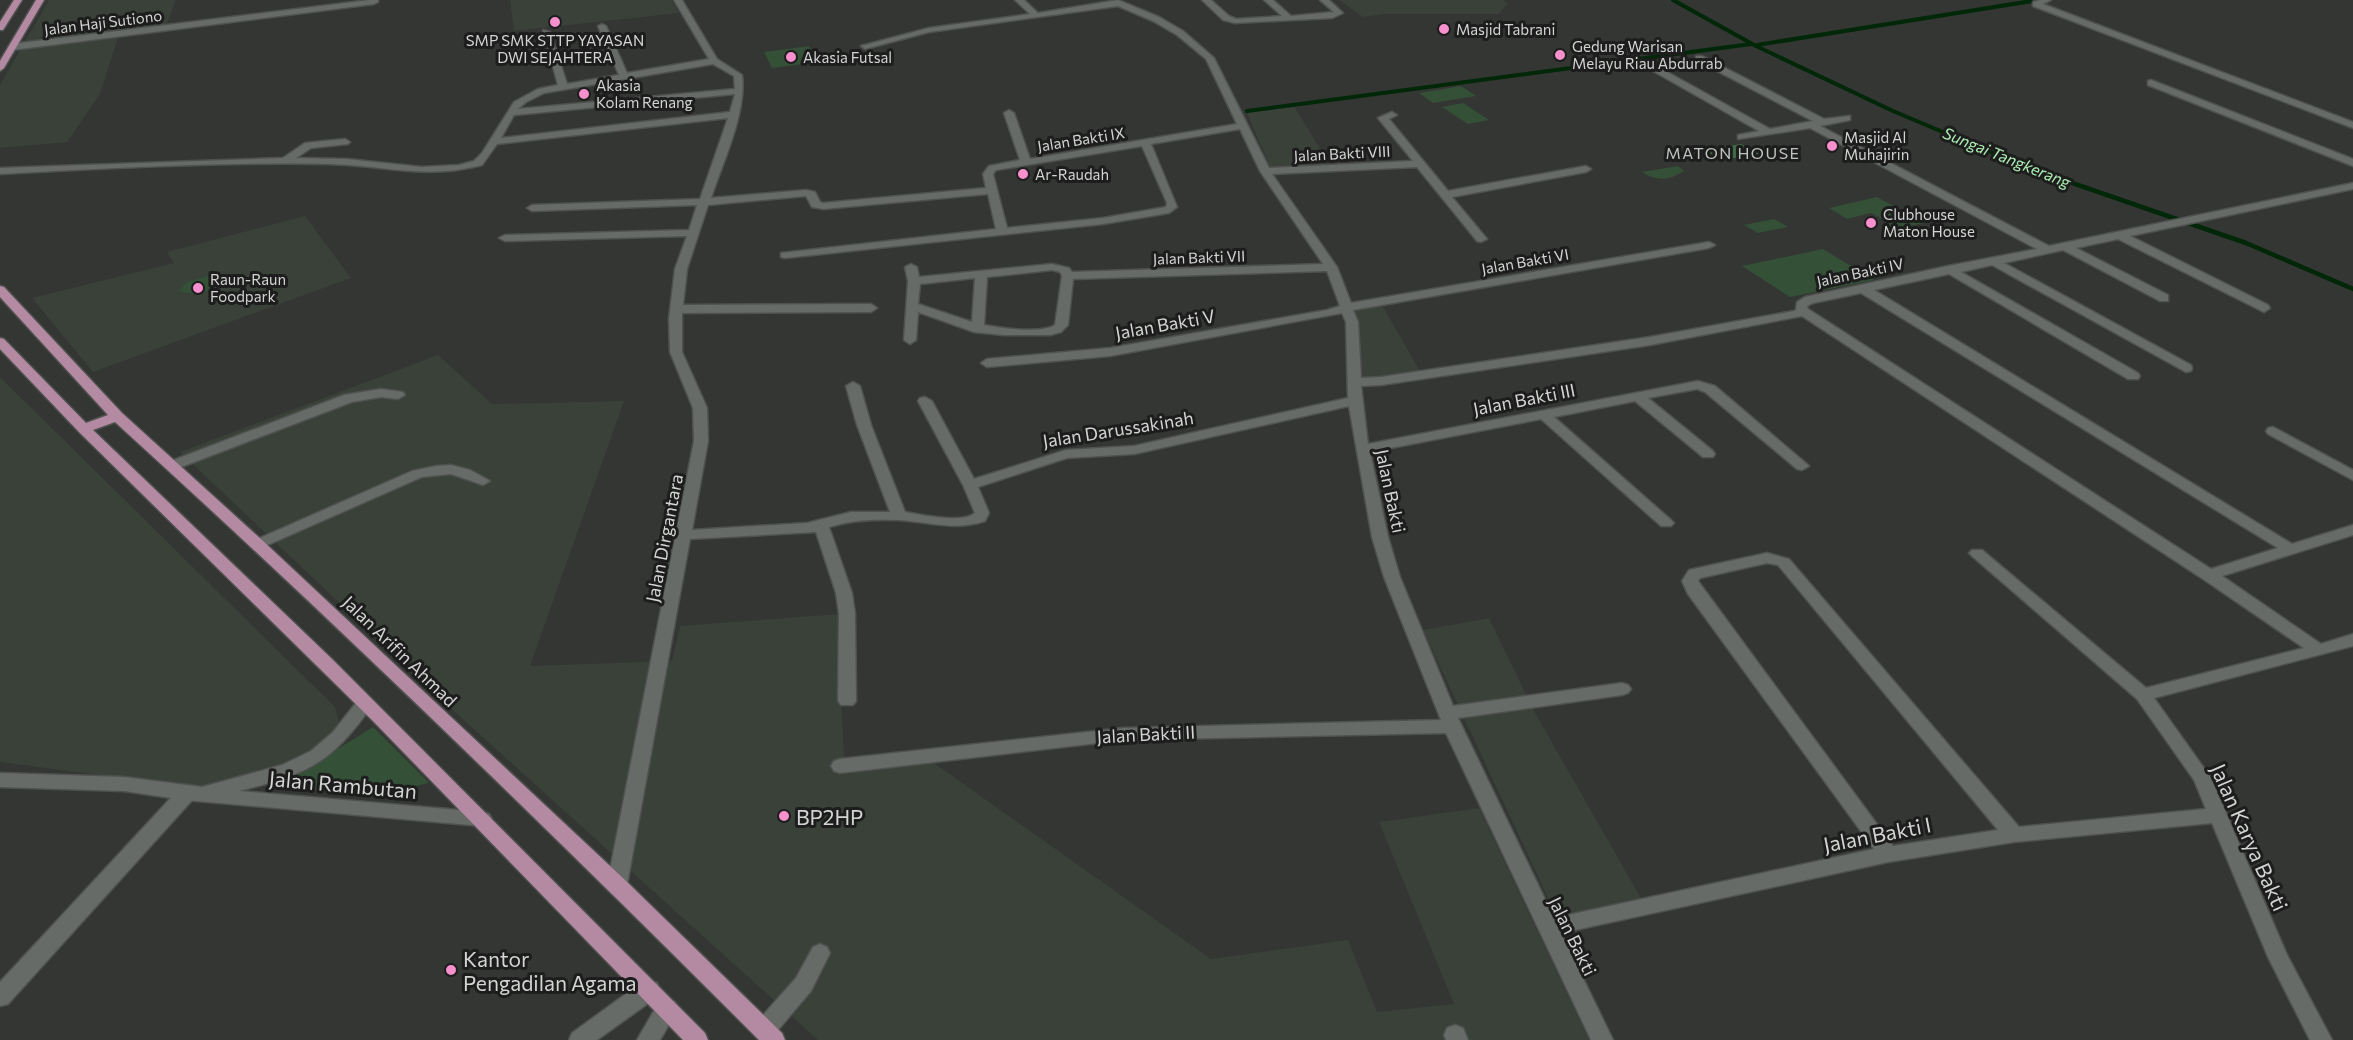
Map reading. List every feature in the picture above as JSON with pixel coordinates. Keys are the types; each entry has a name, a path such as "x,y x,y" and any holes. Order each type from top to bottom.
{"main road":[{"path":"0,28 18,0"},
{"path":"0,68 40,0"},
{"name":"Jalan Arifin Ahmad","path":"0,290 117,416 258,544 616,885 769,1035"},
{"path":"0,342 84,429 482,819 698,1040"},
{"path":"84,429 117,416"}],"street":[{"name":"Jalan Haji Sutiono","path":"12,47 374,0"},
{"path":"511,112 740,90 736,73 714,61 678,0"},
{"path":"1019,0 1037,16"},
{"path":"1206,0 1230,20 1339,13 1324,0"},
{"path":"1268,0 1288,18"},
{"path":"2047,0 2035,3 2045,9 2353,125"},
{"path":"866,46 929,30 1037,16 1114,2"},
{"name":"Jalan Bakti","path":"1114,2 1172,28 1210,58 1241,126 1265,171 1331,267 1352,322 1355,401 1362,448 1380,537 1392,577 1449,720 1602,1040"},
{"path":"602,26 624,76"},
{"path":"546,32 563,86"},
{"path":"1699,58 1822,122"},
{"path":"0,171 329,161 420,170 446,170 484,160 492,142 511,112 524,99 563,86 714,61"},
{"path":"1649,65 1768,132"},
{"path":"2151,83 2353,163"},
{"name":"Jalan Dirgantara","path":"616,885 684,535 702,426 700,408 693,388 675,352 676,309 681,269 734,114 740,90"},
{"path":"1009,113 1026,163"},
{"path":"492,142 734,114"},
{"name":"Jalan Bakti VIII","path":"1392,115 1383,118 1481,239"},
{"path":"1741,137 1847,118"},
{"path":"1810,124 2046,249"},
{"name":"Jalan Bakti IX","path":"990,191 988,174 990,170 1241,126"},
{"path":"284,162 308,146 345,142"},
{"path":"785,255 1103,221 1169,210 1172,203 1146,144"},
{"name":"Jalan Bakti VIII","path":"1265,171 1420,164"},
{"path":"1445,195 1586,169"},
{"name":"Jalan Bakti IV","path":"1354,382 1381,381 1650,341 1797,314 1803,311 1801,306 1809,300 1948,269 2167,226 2218,213 2353,186"},
{"path":"532,208 703,202 802,193 811,194 816,204 823,206 990,191 1002,232"},
{"path":"506,238 693,233"},
{"path":"2120,235 2264,308"},
{"name":"Jalan Bakti VI","path":"1347,307 1709,245"},
{"path":"2064,246 2164,298"},
{"path":"1991,260 2186,368"},
{"path":"910,340 914,307 914,281 911,267"},
{"name":"Jalan Bakti VII","path":"914,281 1052,267 1065,270 1068,276 1331,267"},
{"path":"1948,269 2133,376"},
{"path":"978,329 981,275"},
{"path":"914,307 978,329 1012,334 1058,330 1062,325 1068,276"},
{"path":"1862,288 2291,550"},
{"name":"Jalan Bakti V","path":"987,363 1110,352 1330,313 1347,307"},
{"path":"676,309 871,308"},
{"path":"1803,311 2209,575 2319,650"},
{"name":"Jalan Bakti III","path":"1362,448 1692,385 1710,389 1802,466"},
{"path":"853,386 864,425 899,516"},
{"path":"171,466 349,398 381,393 398,395"},
{"path":"1636,395 1708,454"},
{"path":"814,526 831,519 851,516 899,516 945,522 976,520 981,516 981,510 970,485 925,401"},
{"name":"Jalan Darussakinah","path":"970,485 1066,454 1134,450 1355,401"},
{"path":"1543,414 1666,523"},
{"path":"2273,431 2353,476"},
{"path":"258,544 417,474 442,468 459,469 483,481"},
{"path":"684,535 814,526 822,528 844,593 847,614 847,701"},
{"path":"2209,575 2353,530"},
{"name":"Jalan Karya Bakti","path":"1977,553 2143,695 2202,778 2278,957 2321,1040"},
{"path":"1888,854 1694,590 1690,581 1695,574 1767,558 1783,562 2014,834"},
{"path":"2143,695 2319,650 2353,639"},
{"name":"Jalan Bakti II","path":"840,766 1124,734 1449,720 1622,689"},
{"name":"Jalan Rambutan","path":"194,793 291,768 314,758 342,734 365,703"},
{"name":"Jalan Rambutan","path":"0,780 124,784 194,793 482,819"},
{"path":"0,997 194,793"},
{"name":"Jalan Bakti I","path":"1547,928 1888,854 2014,834 2219,815"},
{"path":"769,1035 802,988 815,967 820,953"},
{"path":"580,1040 649,990"},
{"path":"648,1040 667,1009"}],"shaded area":[{"path":"49,0 176,0 166,26 120,31 100,94 67,142 0,148 0,85"},
{"name":"SMP SMK STTP YAYASAN DWI SEJAHTERA","path":"510,0 671,0 679,13 514,31"},
{"path":"1339,0 1503,0 1508,3 1499,14 1384,14 1363,17"},
{"path":"1294,106 1330,165 1271,169 1246,111"},
{"name":"Raun-Raun Foodpark","path":"305,216 351,278 93,372 32,298 174,263 167,252"},
{"path":"1382,305 1420,371 1363,378 1353,309"},
{"path":"438,355 492,404 624,401 530,666 672,661 680,626 840,614 845,774 934,763 1211,959 1348,940 1377,1012 1454,1004 1379,822 1479,808 1589,1040 818,1040 445,703 180,452"},
{"path":"0,377 335,707 343,736 272,780 220,791 0,762"},
{"path":"1489,618 1534,711 1649,912 1555,913 1423,630"}],"green space":[{"name":"Akasia Futsal","path":"809,46 818,62 772,68 764,52"},
{"path":"1461,86 1476,96 1433,103 1419,93"},
{"path":"1463,103 1489,120 1468,124 1442,107"},
{"path":"1741,144 1759,154 1722,160 1704,150"},
{"path":"1678,166 1684,171 1669,178 1653,177 1642,172"},
{"path":"1877,197 1924,223 1894,229 1886,225 1890,223 1871,213 1847,219 1829,208"},
{"path":"1774,219 1788,227 1758,233 1744,225"},
{"path":"1823,249 1874,280 1790,297 1742,266"},
{"path":"208,276 223,280 208,291 191,293 179,291 187,282"},
{"path":"373,727 429,783 374,795 278,786"}],"waterway":[{"name":"Sungai Tangkerang","path":"1673,0 1756,46 1893,111 2033,170"},
{"path":"1757,45 2038,0"},
{"path":"1247,111 1751,44"},
{"name":"Sungai Tangkerang","path":"2029,168 2246,243 2353,289"}],"place":[{"name":"SMP SMK STTP YAYASAN DWI SEJAHTERA","path":"555,22"},
{"name":"Masjid Tabrani","path":"1444,29"},
{"name":"Gedung Warisan Melayu Riau Abdurrab","path":"1560,55"},
{"name":"Akasia Futsal","path":"791,57"},
{"name":"Akasia Kolam Renang","path":"584,94"},
{"name":"Masjid Al Muhajirin","path":"1832,146"},
{"name":"Ar-Raudah","path":"1023,174"},
{"name":"Clubhouse Maton House","path":"1871,223"},
{"name":"Raun-Raun Foodpark","path":"198,288"},
{"name":"BP2HP","path":"784,816"},
{"name":"Kantor Pengadilan Agama","path":"451,970"}],"district":[{"name":"MATON HOUSE","path":"1733,152"}]}
